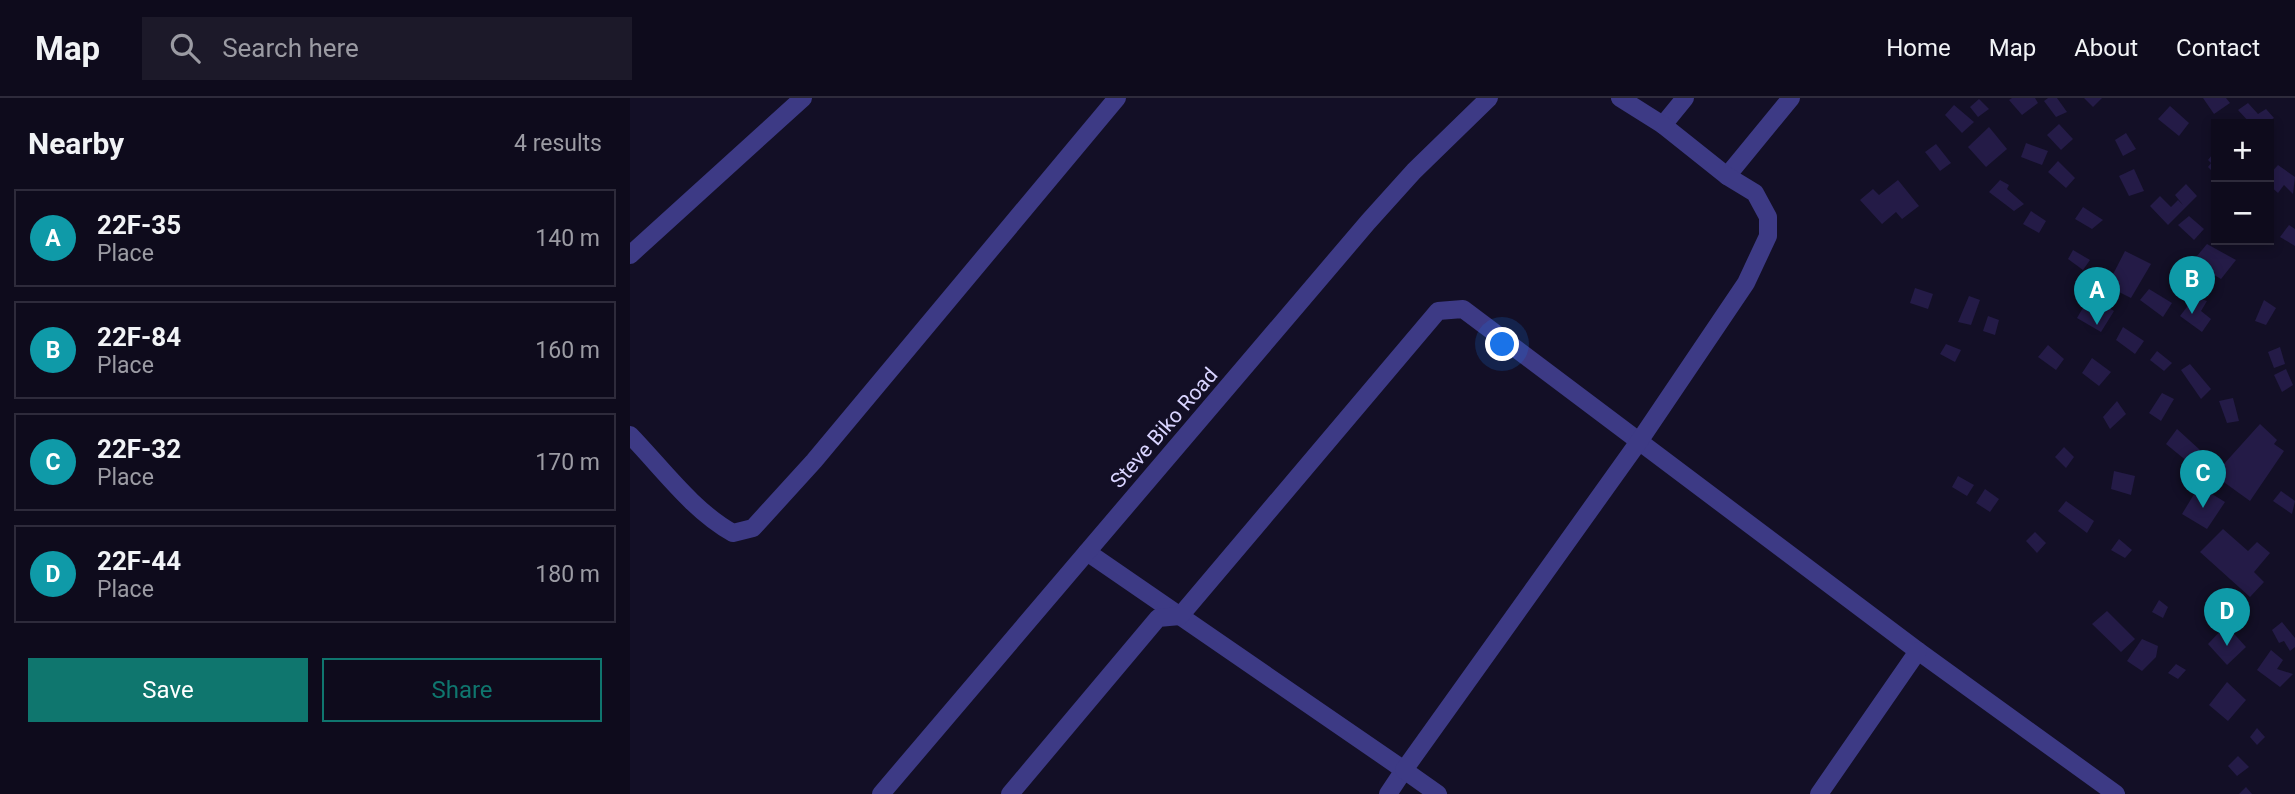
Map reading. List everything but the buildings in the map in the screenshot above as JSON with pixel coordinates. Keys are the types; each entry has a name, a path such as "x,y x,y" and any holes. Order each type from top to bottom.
{"street":[{"path":"630,255 803,98"},
{"path":"630,435 697,505 722,527 733,533 753,528 814,461 1117,98"},
{"name":"Steve Biko Road","path":"881,794 1368,222 1414,171 1489,98"},
{"path":"1388,794 1640,440 1746,283 1768,236 1768,216 1755,193 1727,176 1663,125 1620,98"},
{"path":"1663,125 1685,98"},
{"path":"1727,176 1791,98"},
{"path":"1010,794 1158,618 1180,616 1437,311 1463,309 1918,651 2116,794"},
{"path":"1087,552 1438,794"},
{"path":"1819,794 1918,651"}],"place":[{"name":"22F-84","path":"2192,314"},
{"name":"22F-35","path":"2097,325"},
{"name":"22F-32","path":"2203,508"},
{"name":"22F-44","path":"2227,646"}]}
